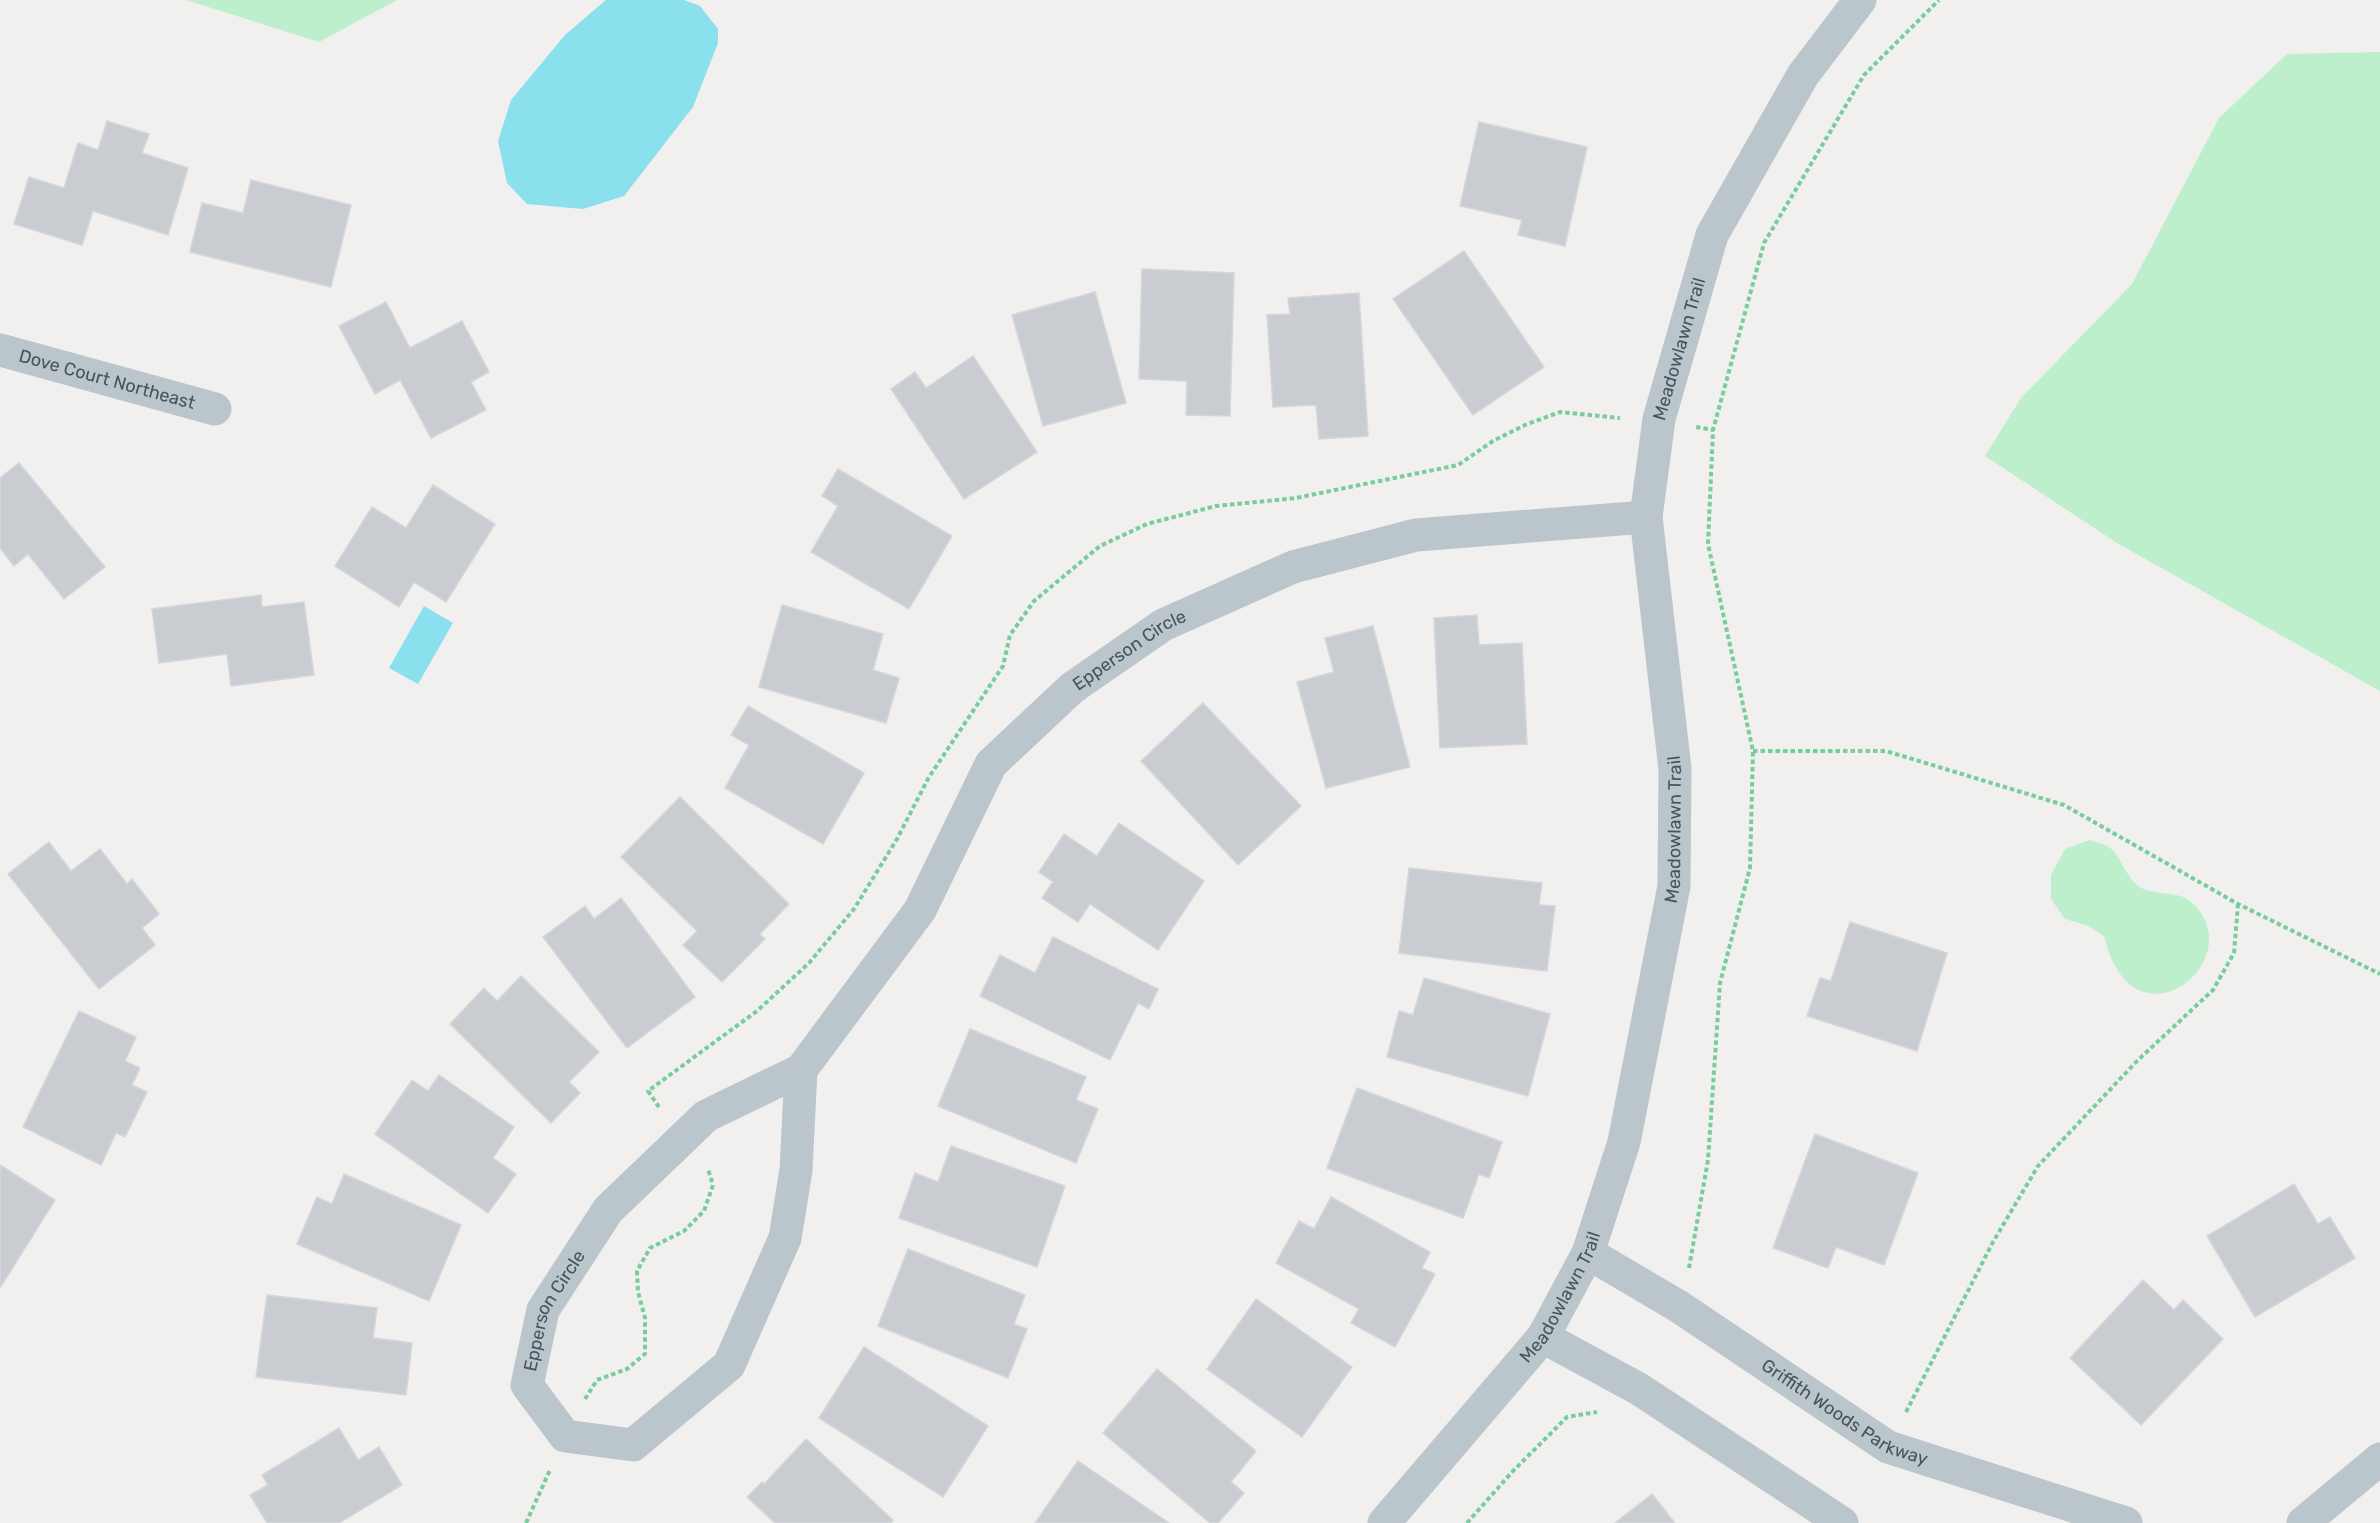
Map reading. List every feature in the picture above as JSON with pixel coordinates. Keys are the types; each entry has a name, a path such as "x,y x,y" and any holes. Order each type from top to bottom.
{"street":[{"name":"Meadowlawn Trail","path":"1384,1523 1543,1337 1588,1253 1624,1142 1674,886 1675,769 1646,517 1659,419 1712,235 1803,75 1860,0"},
{"name":"Dove Court Northeast","path":"0,350 215,410"},
{"name":"Epperson Circle","path":"801,1070 796,1170 785,1238 729,1365 633,1445 565,1436 527,1385 543,1310 608,1210 706,1116 801,1070 920,910 991,764 1072,688 1163,625 1293,567 1416,535 1646,517"},
{"name":"Griffith Woods Parkway","path":"1588,1253 1678,1306 1888,1447 2126,1523"},
{"path":"1543,1337 1639,1389 1842,1523"},
{"path":"2303,1523 2380,1459"}],"path":[{"path":"1678,1306 1686,1286 1708,1160 1720,983 1750,868 1753,751 1708,544 1713,430 1764,243 1864,75 1939,0"},
{"path":"1753,751 1886,751 2064,805 2238,904 2380,974"},
{"path":"1888,1447 1993,1242 2038,1166 2137,1061 2213,990 2234,953 2238,904"},
{"path":"1467,1523 1513,1471 1567,1417 1620,1407 1639,1389"}],"green space":[{"path":"186,0 397,0 319,42"},
{"path":"2380,52 2380,691 2117,543 1985,456 2021,398 2132,284 2219,118 2287,54"},
{"path":"2089,840 2105,845 2114,851 2137,885 2149,891 2184,897 2189,900 2206,923 2208,947 2200,968 2183,985 2162,993 2139,990 2119,972 2104,936 2086,925 2065,919 2051,899 2051,875 2065,849"}],"water":[{"path":"606,0 684,0 700,6 718,29 718,43 693,107 624,196 583,209 527,204 507,183 498,141 511,100 565,35"},
{"path":"424,606 453,623 418,684 389,668"}],"building":[{"path":"107,121 149,134 142,153 188,168 168,235 93,211 82,245 14,224 29,177 64,188 78,143 98,150"},
{"path":"1479,122 1587,147 1565,246 1518,235 1522,220 1460,206"},
{"path":"251,180 351,205 331,287 190,252 202,203 243,213"},
{"path":"1464,251 1544,367 1473,415 1393,299"},
{"path":"1142,269 1234,273 1230,416 1186,415 1187,381 1139,379"},
{"path":"1095,292 1126,403 1043,426 1012,315"},
{"path":"1359,293 1368,436 1319,439 1316,405 1273,407 1267,315 1290,314 1288,298"},
{"path":"386,302 410,348 462,321 489,372 471,382 486,410 431,438 400,380 375,394 339,326"},
{"path":"973,356 1037,452 964,499 891,389 915,372 926,388"},
{"path":"19,463 105,567 64,599 28,554 14,566 0,548 0,478"},
{"path":"838,469 952,536 909,609 811,552 838,506 822,496"},
{"path":"433,485 495,524 446,602 414,582 399,607 335,566 372,507 406,528"},
{"path":"261,595 262,607 304,602 314,675 231,686 227,654 159,663 152,609"},
{"path":"782,605 883,634 873,670 899,678 886,723 759,687"},
{"path":"1477,615 1479,645 1522,643 1527,744 1440,748 1434,618"},
{"path":"1373,626 1410,767 1326,788 1297,682 1334,672 1325,638"},
{"path":"1203,703 1301,806 1238,865 1141,761"},
{"path":"748,706 864,773 823,844 725,788 749,745 731,735"},
{"path":"680,797 789,904 760,934 765,939 722,982 683,945 697,931 621,857"},
{"path":"1119,823 1204,881 1158,950 1090,904 1078,922 1042,898 1053,882 1039,872 1064,834 1097,856"},
{"path":"49,842 71,871 100,849 127,884 132,879 159,914 142,928 155,945 99,989 8,874"},
{"path":"1409,868 1542,883 1539,905 1555,906 1547,971 1399,953"},
{"path":"621,898 695,997 627,1048 543,937 585,906 594,919"},
{"path":"1850,922 1947,953 1917,1051 1807,1016 1820,978 1831,981"},
{"path":"1053,937 1158,989 1149,1009 1138,1003 1110,1060 980,996 1000,955 1035,973"},
{"path":"521,976 599,1052 569,1082 580,1093 551,1123 450,1024 484,988 497,1001"},
{"path":"1424,978 1550,1014 1528,1096 1387,1057 1399,1011 1413,1015"},
{"path":"79,1011 136,1037 125,1061 140,1068 132,1085 147,1092 125,1137 116,1133 101,1165 23,1127"},
{"path":"970,1029 1086,1077 1076,1100 1098,1109 1076,1163 938,1106"},
{"path":"439,1075 514,1127 493,1158 516,1174 488,1213 375,1134 412,1080 428,1091"},
{"path":"1357,1088 1502,1142 1489,1178 1479,1174 1463,1218 1327,1168"},
{"path":"1815,1134 1918,1173 1884,1265 1836,1247 1828,1268 1773,1248"},
{"path":"951,1146 1065,1186 1037,1267 899,1218 915,1173 938,1182"},
{"path":"0,1165 55,1200 0,1288"},
{"path":"344,1174 461,1225 429,1301 297,1244 317,1197 332,1204"},
{"path":"2294,1184 2318,1224 2330,1217 2355,1258 2255,1317 2207,1236"},
{"path":"1331,1197 1430,1252 1422,1268 1435,1274 1395,1347 1351,1323 1359,1309 1276,1263 1299,1221 1314,1229"},
{"path":"908,1249 1025,1295 1014,1324 1027,1329 1008,1378 878,1326"},
{"path":"2143,1280 2174,1310 2183,1300 2223,1339 2141,1425 2070,1358"},
{"path":"267,1295 377,1308 373,1338 412,1343 406,1395 256,1377"},
{"path":"1256,1299 1352,1367 1302,1437 1207,1369"},
{"path":"864,1347 988,1426 943,1497 819,1418"},
{"path":"1157,1369 1256,1451 1231,1482 1244,1493 1218,1523 1210,1523 1103,1433"},
{"path":"339,1428 358,1460 379,1447 402,1485 339,1523 267,1523 250,1495 268,1485 262,1475"},
{"path":"806,1439 893,1520 891,1523 775,1523 747,1497 762,1482 764,1484"},
{"path":"1078,1461 1169,1523 1035,1523"},
{"path":"1652,1494 1675,1523 1615,1523"}]}
